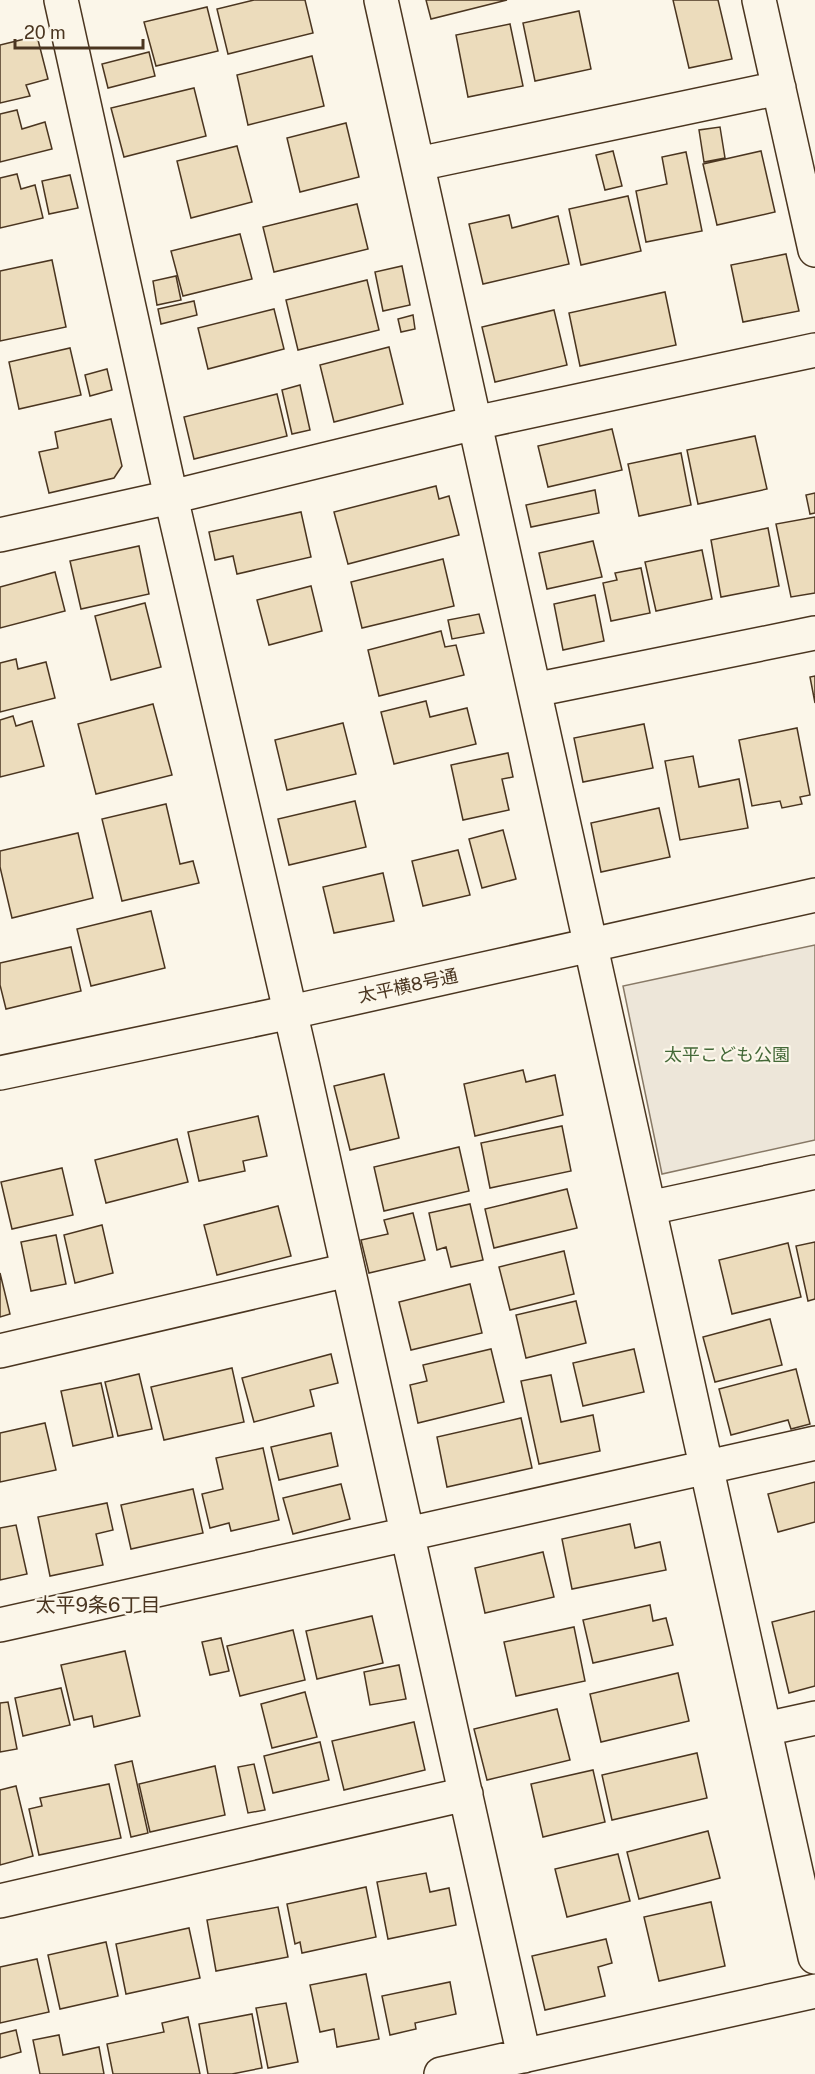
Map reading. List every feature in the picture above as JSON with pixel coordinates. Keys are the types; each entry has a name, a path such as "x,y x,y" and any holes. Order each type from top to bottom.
{"street":[{"path":"61,0 171,497 291,1012 524,2056"},
{"path":"381,0 815,1957"},
{"path":"759,0 815,250"},
{"path":"418,164 779,88"},
{"path":"0,535 171,497 475,423 815,350"},
{"path":"534,690 815,633"},
{"name":"太平横8号通","path":"0,1073 291,1012 815,895"},
{"path":"649,1208 815,1172"},
{"path":"0,1351 348,1270"},
{"path":"0,1625 815,1443"},
{"path":"765,1729 815,1718"},
{"path":"0,1901 466,1794"},
{"path":"441,2074 815,1991"}],"green space":[{"name":"太平こども公園","path":"815,945 815,1140 662,1174 623,986"}],"building":[{"path":"254,0 305,0 313,33 228,54 217,9"},
{"path":"426,0 507,0 431,19"},
{"path":"673,0 718,0 732,59 689,68"},
{"path":"207,7 218,51 156,66 144,22"},
{"path":"579,11 591,69 535,81 523,23"},
{"path":"510,24 523,86 468,97 456,35"},
{"path":"37,36 48,79 26,85 30,96 0,103 0,45"},
{"path":"149,52 155,76 108,88 102,64"},
{"path":"312,56 324,106 248,125 237,75"},
{"path":"194,88 206,136 124,157 111,108"},
{"path":"17,110 22,129 45,122 52,149 0,162 0,114"},
{"path":"346,123 359,177 300,192 287,138"},
{"path":"720,127 725,158 704,162 699,130"},
{"path":"237,146 252,202 191,218 177,161"},
{"path":"613,151 622,186 605,190 596,155"},
{"path":"761,151 775,212 717,225 703,164"},
{"path":"686,152 702,231 646,242 636,191 667,184 662,157"},
{"path":"17,174 21,189 35,185 43,218 0,228 0,178"},
{"path":"70,175 78,208 49,214 42,181"},
{"path":"628,196 641,251 581,265 569,209"},
{"path":"357,204 368,249 274,272 263,227"},
{"path":"509,215 512,228 558,216 569,264 483,284 469,224"},
{"path":"240,234 252,279 183,296 171,251"},
{"path":"786,254 799,311 743,322 731,265"},
{"path":"52,260 66,327 0,341 0,271"},
{"path":"402,266 410,305 383,311 375,272"},
{"path":"176,276 181,300 157,305 153,281"},
{"path":"367,280 379,330 298,350 286,300"},
{"path":"665,292 676,345 580,366 569,313"},
{"path":"194,301 197,315 161,324 158,309"},
{"path":"274,309 284,349 208,369 198,328"},
{"path":"554,310 567,365 495,382 482,327"},
{"path":"413,315 415,329 401,332 398,319"},
{"path":"389,347 403,404 334,422 320,365"},
{"path":"70,348 81,395 19,409 9,362"},
{"path":"107,369 112,390 90,396 85,375"},
{"path":"300,385 310,430 292,434 282,390"},
{"path":"277,394 287,436 194,459 184,417"},
{"path":"111,419 122,466 114,478 49,493 39,452 58,448 55,432"},
{"path":"612,429 622,470 548,487 538,446"},
{"path":"755,436 767,489 698,504 687,450"},
{"path":"681,453 691,505 639,516 628,464"},
{"path":"436,486 439,499 449,496 459,535 348,564 334,512"},
{"path":"595,490 599,513 531,527 526,505"},
{"path":"815,493 815,513 810,514 806,495"},
{"path":"301,512 311,557 237,574 233,556 215,560 209,532"},
{"path":"815,517 815,593 791,597 776,524"},
{"path":"768,528 779,586 721,597 711,540"},
{"path":"593,541 602,577 547,589 539,553"},
{"path":"139,546 149,594 81,609 70,561"},
{"path":"702,550 712,599 656,611 645,562"},
{"path":"443,559 454,606 362,628 351,582"},
{"path":"641,568 650,613 611,621 603,583 617,580 615,573"},
{"path":"55,572 65,611 0,628 0,587"},
{"path":"311,586 322,631 269,645 257,600"},
{"path":"595,595 604,641 563,650 554,604"},
{"path":"145,603 161,667 111,680 95,616"},
{"path":"479,614 484,633 452,639 448,620"},
{"path":"441,631 445,647 456,645 464,675 379,696 368,650"},
{"path":"16,659 18,669 46,662 55,698 0,712 0,663"},
{"path":"815,676 815,703 810,677"},
{"path":"426,701 430,717 467,708 476,744 394,764 381,712"},
{"path":"153,704 172,775 96,794 78,724"},
{"path":"13,716 16,726 32,721 44,766 0,777 0,720"},
{"path":"343,723 356,774 287,790 275,740"},
{"path":"644,724 653,768 583,782 574,738"},
{"path":"797,728 810,795 800,797 802,804 782,808 780,801 752,806 739,740"},
{"path":"508,753 513,777 502,779 509,810 463,820 451,765"},
{"path":"693,756 699,787 739,779 748,828 680,840 665,761"},
{"path":"355,801 366,847 289,865 278,819"},
{"path":"166,804 180,864 193,861 199,883 122,901 102,819"},
{"path":"659,808 670,857 601,872 591,823"},
{"path":"503,830 516,879 482,888 469,839"},
{"path":"78,833 93,898 12,918 0,867 0,851"},
{"path":"458,850 470,895 423,906 412,861"},
{"path":"383,873 394,921 334,933 323,887"},
{"path":"151,911 165,968 91,986 77,929"},
{"path":"71,947 81,991 6,1009 0,985 0,963"},
{"path":"523,1070 526,1082 555,1075 563,1115 475,1136 464,1084"},
{"path":"384,1074 399,1138 350,1150 334,1086"},
{"path":"258,1116 267,1156 243,1161 245,1171 199,1181 188,1132"},
{"path":"562,1126 571,1171 490,1188 481,1143"},
{"path":"177,1139 188,1182 106,1203 95,1160"},
{"path":"459,1147 469,1191 384,1211 374,1167"},
{"path":"62,1168 73,1215 12,1229 1,1182"},
{"path":"567,1189 577,1228 494,1248 485,1209"},
{"path":"470,1204 483,1260 451,1267 446,1247 437,1250 429,1213"},
{"path":"278,1206 291,1256 217,1275 204,1225"},
{"path":"413,1213 425,1260 369,1273 361,1240 388,1234 384,1220"},
{"path":"102,1225 113,1273 75,1283 64,1235"},
{"path":"56,1235 66,1284 31,1291 21,1242"},
{"path":"815,1242 815,1299 808,1301 796,1246"},
{"path":"788,1243 801,1297 732,1314 719,1260"},
{"path":"564,1251 574,1294 510,1310 499,1267"},
{"path":"0,1273 10,1314 0,1317"},
{"path":"470,1284 482,1333 411,1350 399,1302"},
{"path":"576,1301 586,1343 526,1358 516,1315"},
{"path":"770,1319 782,1365 715,1382 703,1337"},
{"path":"491,1349 504,1402 418,1423 410,1385 427,1381 423,1365"},
{"path":"634,1349 644,1392 583,1406 573,1363"},
{"path":"331,1354 338,1383 310,1390 314,1406 254,1422 242,1378"},
{"path":"232,1368 244,1422 164,1440 151,1387"},
{"path":"796,1369 810,1424 791,1429 788,1420 731,1435 719,1389"},
{"path":"139,1374 152,1429 118,1436 105,1382"},
{"path":"551,1375 561,1422 593,1415 600,1451 539,1464 521,1381"},
{"path":"101,1383 113,1437 73,1446 61,1391"},
{"path":"521,1418 532,1468 447,1487 437,1437"},
{"path":"45,1423 56,1470 0,1482 0,1433"},
{"path":"331,1433 338,1466 279,1480 271,1447"},
{"path":"263,1448 279,1520 231,1531 229,1523 210,1528 202,1494 223,1489 216,1458"},
{"path":"815,1482 815,1522 778,1532 768,1494"},
{"path":"341,1484 350,1519 293,1534 283,1498"},
{"path":"193,1489 203,1533 131,1549 121,1505"},
{"path":"107,1503 113,1530 96,1534 103,1565 50,1576 38,1517"},
{"path":"630,1524 635,1548 660,1542 666,1570 572,1589 562,1539"},
{"path":"16,1525 27,1574 0,1580 0,1528"},
{"path":"543,1552 554,1597 485,1613 475,1568"},
{"path":"650,1605 653,1621 666,1618 673,1645 593,1663 583,1620"},
{"path":"815,1611 815,1686 789,1693 772,1622"},
{"path":"372,1616 383,1663 317,1679 306,1631"},
{"path":"574,1627 585,1681 516,1696 504,1642"},
{"path":"293,1630 305,1680 240,1696 227,1646"},
{"path":"221,1638 229,1671 210,1675 202,1642"},
{"path":"125,1651 140,1716 94,1727 92,1716 74,1720 61,1665"},
{"path":"399,1665 406,1699 370,1705 364,1672"},
{"path":"678,1673 689,1721 601,1742 590,1694"},
{"path":"61,1688 70,1725 23,1736 15,1698"},
{"path":"305,1692 317,1737 272,1748 261,1704"},
{"path":"8,1702 17,1749 0,1752 0,1703"},
{"path":"557,1709 570,1760 487,1780 474,1729"},
{"path":"414,1722 425,1770 344,1790 332,1741"},
{"path":"320,1742 329,1780 273,1793 264,1756"},
{"path":"697,1753 707,1798 612,1820 602,1775"},
{"path":"132,1761 148,1833 131,1837 115,1765"},
{"path":"254,1764 265,1810 248,1813 238,1767"},
{"path":"215,1766 225,1815 150,1832 139,1784"},
{"path":"593,1770 605,1822 543,1837 531,1784"},
{"path":"109,1784 121,1838 39,1855 29,1809 42,1806 40,1798"},
{"path":"16,1786 33,1856 0,1865 0,1790"},
{"path":"708,1831 720,1878 639,1899 627,1852"},
{"path":"618,1854 630,1901 567,1917 555,1869"},
{"path":"426,1873 430,1892 449,1888 456,1925 388,1939 377,1882"},
{"path":"366,1887 376,1937 302,1953 300,1942 295,1944 287,1904"},
{"path":"711,1902 725,1966 659,1981 644,1917"},
{"path":"278,1907 288,1957 216,1971 207,1920"},
{"path":"189,1928 200,1978 126,1994 116,1944"},
{"path":"606,1939 612,1963 598,1967 605,1996 545,2010 532,1956"},
{"path":"106,1942 118,1996 60,2009 48,1955"},
{"path":"37,1959 49,2012 0,2023 0,1967"},
{"path":"366,1974 379,2039 337,2047 334,2029 320,2032 310,1985"},
{"path":"450,1982 456,2014 415,2023 416,2029 390,2035 382,1996"},
{"path":"286,2003 298,2062 268,2068 256,2008"},
{"path":"252,2014 262,2068 232,2074 208,2074 199,2024"},
{"path":"188,2017 200,2074 113,2074 107,2044 164,2032 162,2023"},
{"path":"16,2030 21,2052 0,2058 0,2034"},
{"path":"59,2035 63,2055 99,2047 104,2074 40,2074 33,2040"}],"district":[{"name":"太平9条6丁目","path":"98,1605"}]}
